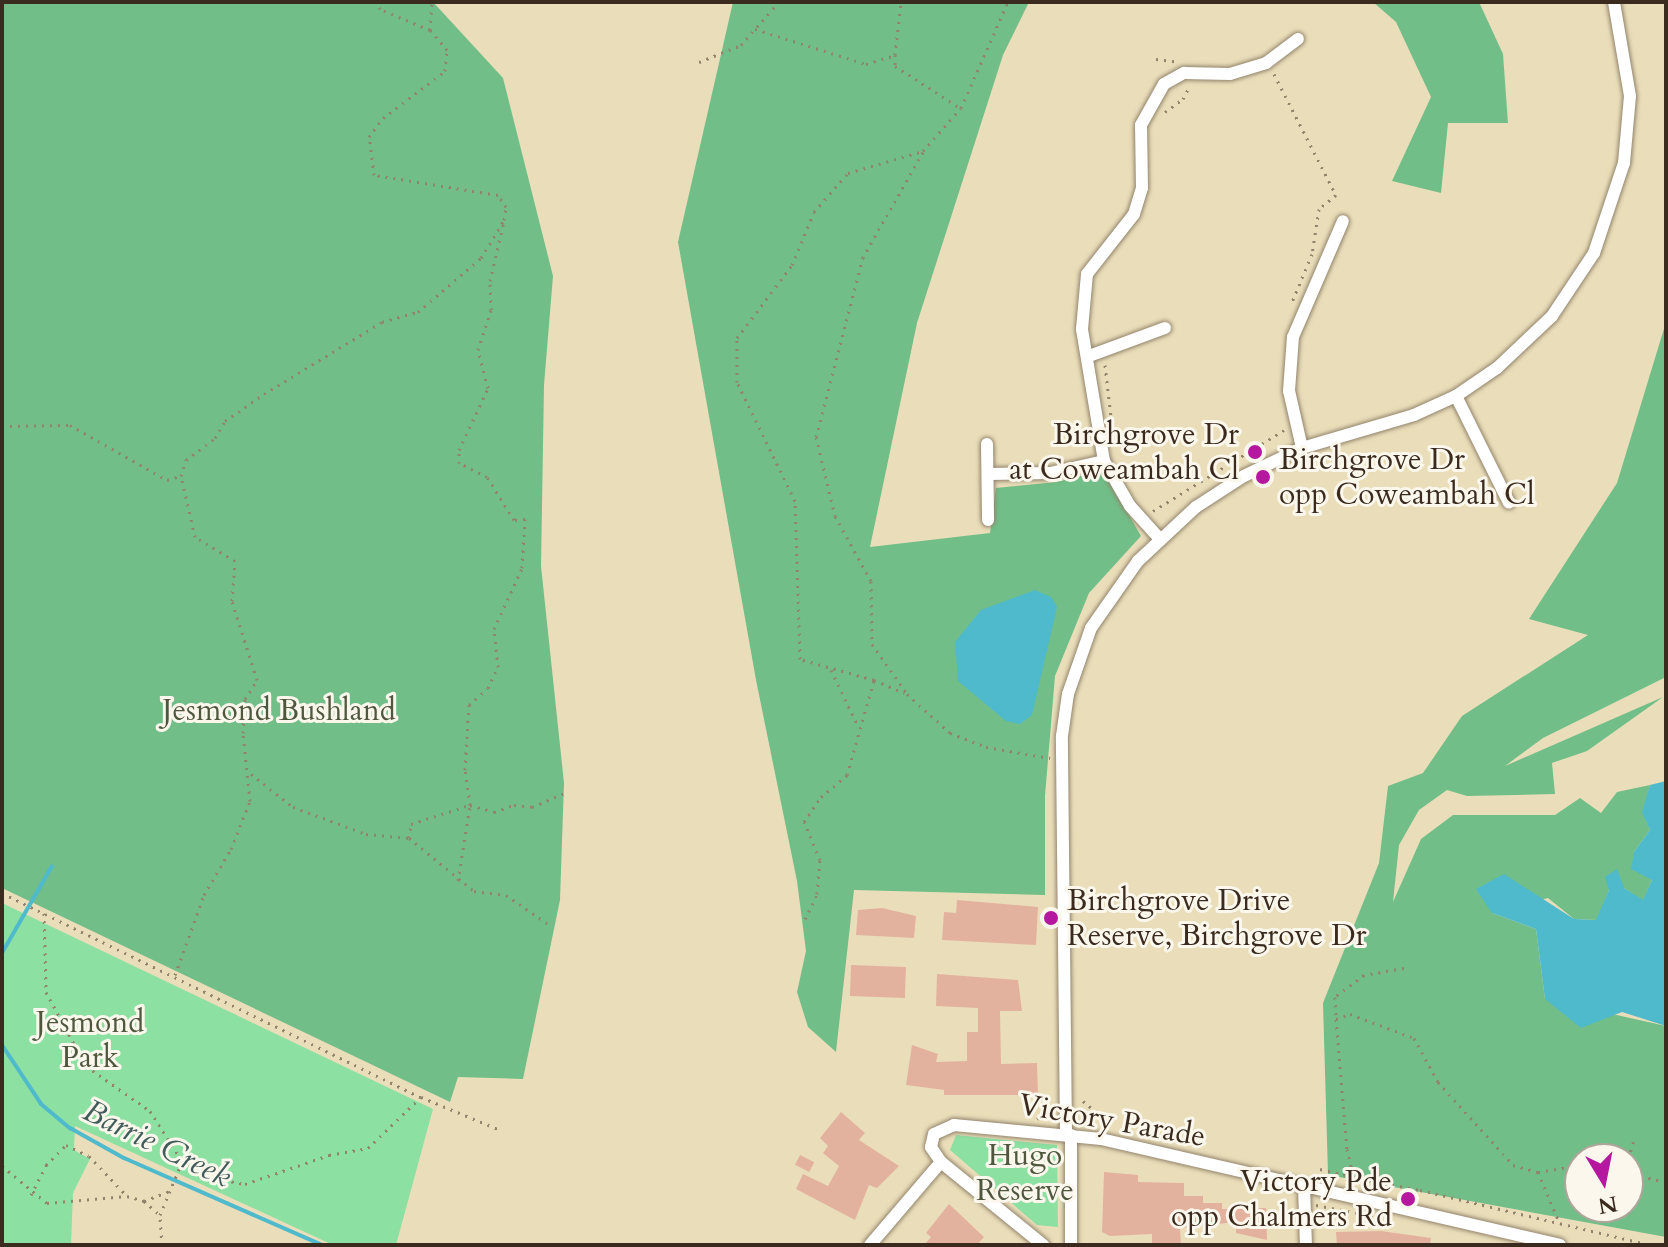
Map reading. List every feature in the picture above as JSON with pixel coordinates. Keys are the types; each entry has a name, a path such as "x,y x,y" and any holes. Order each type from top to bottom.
{"street":[{"path":"1071,1245 1061,759 1068,694 1091,628 1120,582 1159,538 1244,476 1302,448 1414,415 1456,396 1497,368 1552,316 1581,275 1604,230 1618,193 1631,120 1627,58 1614,2"},
{"path":"1159,538 1130,506 1104,461 1082,315 1087,274 1134,214 1142,188 1141,125 1164,84 1187,73 1230,74 1266,63 1298,39"},
{"path":"1302,448 1289,391 1293,337 1343,221"},
{"path":"1089,356 1165,328"},
{"path":"1456,396 1509,503"},
{"path":"987,444 988,520"},
{"path":"988,474 1050,473 1104,461"},
{"name":"Victory Parade","path":"941,1162 931,1141 948,1125 1069,1134 1560,1245"},
{"path":"870,1245 941,1162 1043,1245"},
{"path":"1304,1186 1306,1245"}],"path":[{"path":"378,2 380,9 430,30 447,50 445,71 383,118 369,137 374,175 498,195 506,207 490,281 491,310 478,350 488,388 459,450 459,463 487,477 514,520 525,519 522,568 494,629 498,667 488,688 469,705 465,770 470,805 458,881"},
{"path":"430,30 432,2"},
{"path":"699,62 741,45 779,2"},
{"path":"901,2 895,66 961,108"},
{"path":"1008,2 961,108 923,151 863,257 816,437 835,516 871,581 872,644 907,694 950,733 1027,756 1061,759"},
{"path":"755,29 866,64 895,55"},
{"path":"1156,59 1181,63 1189,83 1183,99 1160,116"},
{"path":"1273,73 1336,195"},
{"path":"907,694 874,680 800,659 795,501 737,382 737,338 792,265 814,212 848,173 923,151"},
{"path":"175,975 204,895 231,849 250,801 251,774 243,733 245,699 257,680 232,601 235,561 195,537 181,476 186,460 215,438 225,421 264,394 382,322 418,312 481,258 504,220"},
{"path":"1102,351 1111,424"},
{"path":"1147,508 1161,510 1225,465 1279,438 1284,422"},
{"path":"2,426 70,425 167,480 181,476"},
{"path":"831,670 858,726"},
{"path":"805,919 817,894 820,860 804,822 821,797 847,775 858,726 874,680"},
{"path":"251,774 293,807 366,834 409,838 474,891 506,895 548,924"},
{"path":"409,838 411,824 470,805 494,812 514,805 532,807 563,794"},
{"path":"2,893 421,1097 498,1129"},
{"path":"44,913 46,992 57,1018 86,1066 150,1111 182,1161 208,1177 245,1184 288,1174 329,1155 368,1148 421,1097"},
{"path":"1355,1183 1335,997 1364,975 1404,968"},
{"path":"1336,1019 1350,1014 1414,1038 1438,1082 1471,1123 1513,1165 1538,1172 1564,1168"},
{"path":"1083,1101 1103,1118 1102,1126"},
{"path":"1025,1118 1043,1118 1051,1111"},
{"path":"31,1195 46,1165 66,1145 89,1156 127,1196"},
{"path":"162,1244 160,1215 182,1161"},
{"path":"2,1166 31,1195 71,1204 127,1196 144,1201 160,1215"},
{"path":"1320,1169 1650,1245"},
{"path":"1538,1172 1561,1225"},
{"path":"1346,1181 1353,1177"},
{"path":"1644,1177 1666,1182"},
{"path":"144,1201 170,1190"},
{"path":"1305,1203 1340,1208 1392,1222 1393,1216"}],"green space":[{"name":"Jesmond Bushland","path":"2,2 433,2 503,78 553,276 544,385 541,566 564,783 560,900 523,1079 458,1077 450,1102 2,888"},
{"path":"733,2 1029,2 1003,55 917,323 870,547 990,533 996,488 1057,482 1103,470 1141,536 1089,593 1055,676 1045,796 1045,895 854,890 836,1052 808,1027 797,992 806,951 797,881 756,680 678,242"},
{"path":"1373,2 1479,2 1503,54 1508,123 1448,123 1441,193 1392,181 1431,97 1396,22"},
{"path":"1666,322 1666,677 1543,738 1505,766 1663,697 1587,751 1552,763 1555,794 1467,796 1447,790 1419,810 1399,845 1393,902 1421,839 1453,815 1555,815 1580,798 1601,813 1617,792 1650,785 1643,812 1650,830 1634,852 1652,880 1643,901 1624,888 1609,890 1597,920 1574,919 1548,898 1492,913 1536,929 1545,999 1666,1026 1666,1237 1590,1223 1644,1223 1644,1143 1564,1143 1564,1218 1328,1175 1323,1003 1379,863 1388,786 1423,773 1462,716 1588,635 1529,619 1617,483"},
{"name":"Jesmond Park","path":"2,903 433,1109 396,1245 333,1245 75,1126 74,1150 90,1159 73,1193 71,1245 2,1245"},
{"name":"Hugo Reserve","path":"956,1135 1057,1145 1058,1227 1037,1225 950,1150"}],"water":[{"path":"1035,590 1051,597 1057,607 1032,715 1020,724 1006,721 958,681 955,642 981,610"},
{"path":"1666,781 1666,1026 1622,1012 1581,1028 1545,999 1536,929 1492,913 1476,889 1504,874 1574,919 1596,920 1609,890 1605,877 1617,869 1624,888 1643,900 1652,880 1631,869 1634,852 1650,830 1642,812 1650,785"}],"building":[{"path":"957,900 1038,907 1036,945 942,940 944,912 956,913"},
{"path":"882,908 916,916 914,938 856,935 858,910"},
{"path":"851,965 906,967 905,998 850,996"},
{"path":"937,974 1018,980 1022,1011 1000,1011 1001,1064 1037,1063 1038,1095 944,1095 944,1090 906,1085 912,1045 938,1054 936,1062 967,1061 967,1032 978,1032 978,1008 936,1006"},
{"path":"841,1112 865,1133 859,1140 899,1166 877,1188 869,1185 855,1220 796,1189 803,1174 828,1186 839,1166 823,1153 828,1146 820,1138"},
{"path":"800,1155 814,1162 809,1172 795,1165"},
{"path":"1104,1172 1138,1175 1138,1182 1184,1183 1184,1196 1203,1196 1203,1203 1222,1203 1222,1209 1266,1208 1267,1240 1236,1233 1236,1222 1180,1228 1181,1245 1152,1245 1152,1234 1110,1236 1102,1232"},
{"path":"949,1204 984,1237 977,1245 924,1245 931,1237 926,1233"},
{"path":"1381,1231 1431,1238 1430,1245 1337,1245 1336,1232"}],"waterway":[{"name":"Barrie Creek","path":"2,953 52,866"},
{"name":"Barrie Creek","path":"2,1045 41,1104 70,1128 124,1158 322,1245"}],"place":[{"name":"Birchgrove Dr at Coweambah Cl","path":"1255,452"},
{"name":"Birchgrove Dr opp Coweambah Cl","path":"1263,477"},
{"name":"Birchgrove Drive Reserve, Birchgrove Dr","path":"1051,918"},
{"name":"Victory Pde opp Chalmers Rd","path":"1408,1199"}]}
